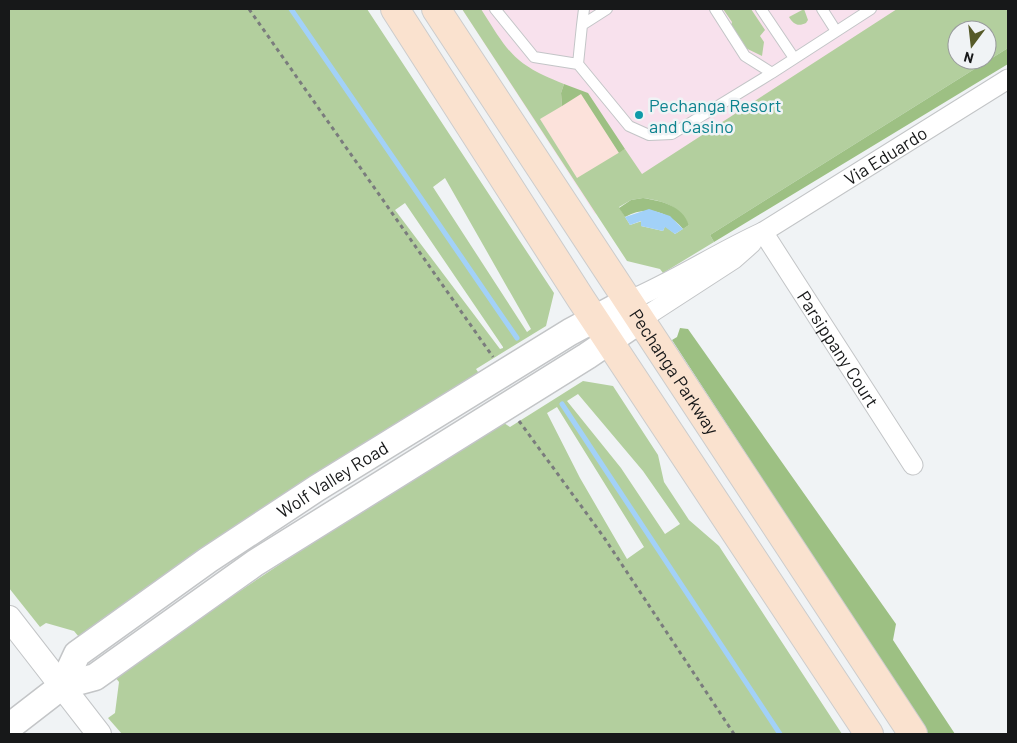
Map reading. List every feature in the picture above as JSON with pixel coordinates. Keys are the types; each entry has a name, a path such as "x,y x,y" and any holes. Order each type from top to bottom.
{"main road":[{"path":"395,9 602,329 869,734"},
{"name":"Pechanga Parkway","path":"436,9 913,734"},
{"name":"Wolf Valley Road","path":"62,686 76,654 208,560 318,488 504,374 602,329 634,311"},
{"name":"Wolf Valley Road","path":"9,727 62,686 95,677 255,563 346,504 508,405 602,329"},
{"path":"346,504 343,502 342,495 346,488 397,454 408,432"},
{"path":"255,563 262,542 317,505 320,495 318,488"}],"street":[{"name":"Via Eduardo","path":"634,311 653,290 724,250 763,232 1008,79"},
{"name":"Parsippany Court","path":"763,232 913,465"},
{"path":"9,618 98,734"}],"lane":[{"path":"495,9 534,57 578,64 629,126 649,135 672,134 772,73 871,9"},
{"path":"578,64 584,9"},
{"path":"582,25 607,9"},
{"path":"715,9 745,56 772,73"},
{"path":"761,9 794,58"},
{"path":"822,9 836,31"}],"path":[{"path":"249,9 504,374"},
{"path":"508,405 603,536 734,734"}],"shaded area":[{"name":"Pechanga Resort and Casino","path":"462,9 909,9 595,214"},
{"path":"581,93 619,153 577,179 540,119"}],"green space":[{"path":"9,9 367,9 554,293 546,326 476,369 480,375 226,532 79,637 74,631 46,623 40,627 9,588","holes":["445,178 531,329 527,332 433,187","405,203 503,347 503,348 500,349 395,210"]},
{"path":"462,9 481,9 514,56 533,70 564,84 561,93 562,106 540,119 577,178 625,149 642,174 897,9 1008,9 1008,48 997,55 997,20 947,20 947,70 973,70 710,235 714,242 663,273 660,269 627,261","holes":["643,198 658,201 676,209 689,225 675,234 665,226 663,231 641,226 642,221 630,225 619,207 631,200"]},
{"path":"723,9 751,9 765,30 760,36 764,42 762,56 727,39 732,22"},
{"path":"804,9 808,20 806,23 798,25 794,23 789,17"},
{"path":"1008,48 1008,64 714,242 710,235 973,70 997,70 997,55"},
{"path":"564,84 588,93 625,149 619,153 581,94 562,106 561,93"},
{"path":"643,198 676,208 686,218 689,225 683,229 664,214 649,211 633,213 625,217 619,208 631,200"},
{"path":"680,328 688,329 896,624 893,640 955,734 928,734 672,340 677,337"},
{"path":"583,381 613,386 658,455 664,482 689,520 719,546 842,734 122,734 108,718 115,713 119,682 115,677 211,610 356,515 504,423 510,427","holes":["578,394 643,471 680,524 665,534 621,468 567,401","557,407 644,547 627,559 580,478 547,413"]}],"water":[{"path":"649,209 670,216 683,229 675,234 665,227 663,231 641,226 641,221 630,225 625,217"}],"waterway":[{"path":"291,9 517,338"},
{"path":"562,404 780,734"}],"place":[{"name":"Pechanga Resort and Casino","path":"639,115"}]}
